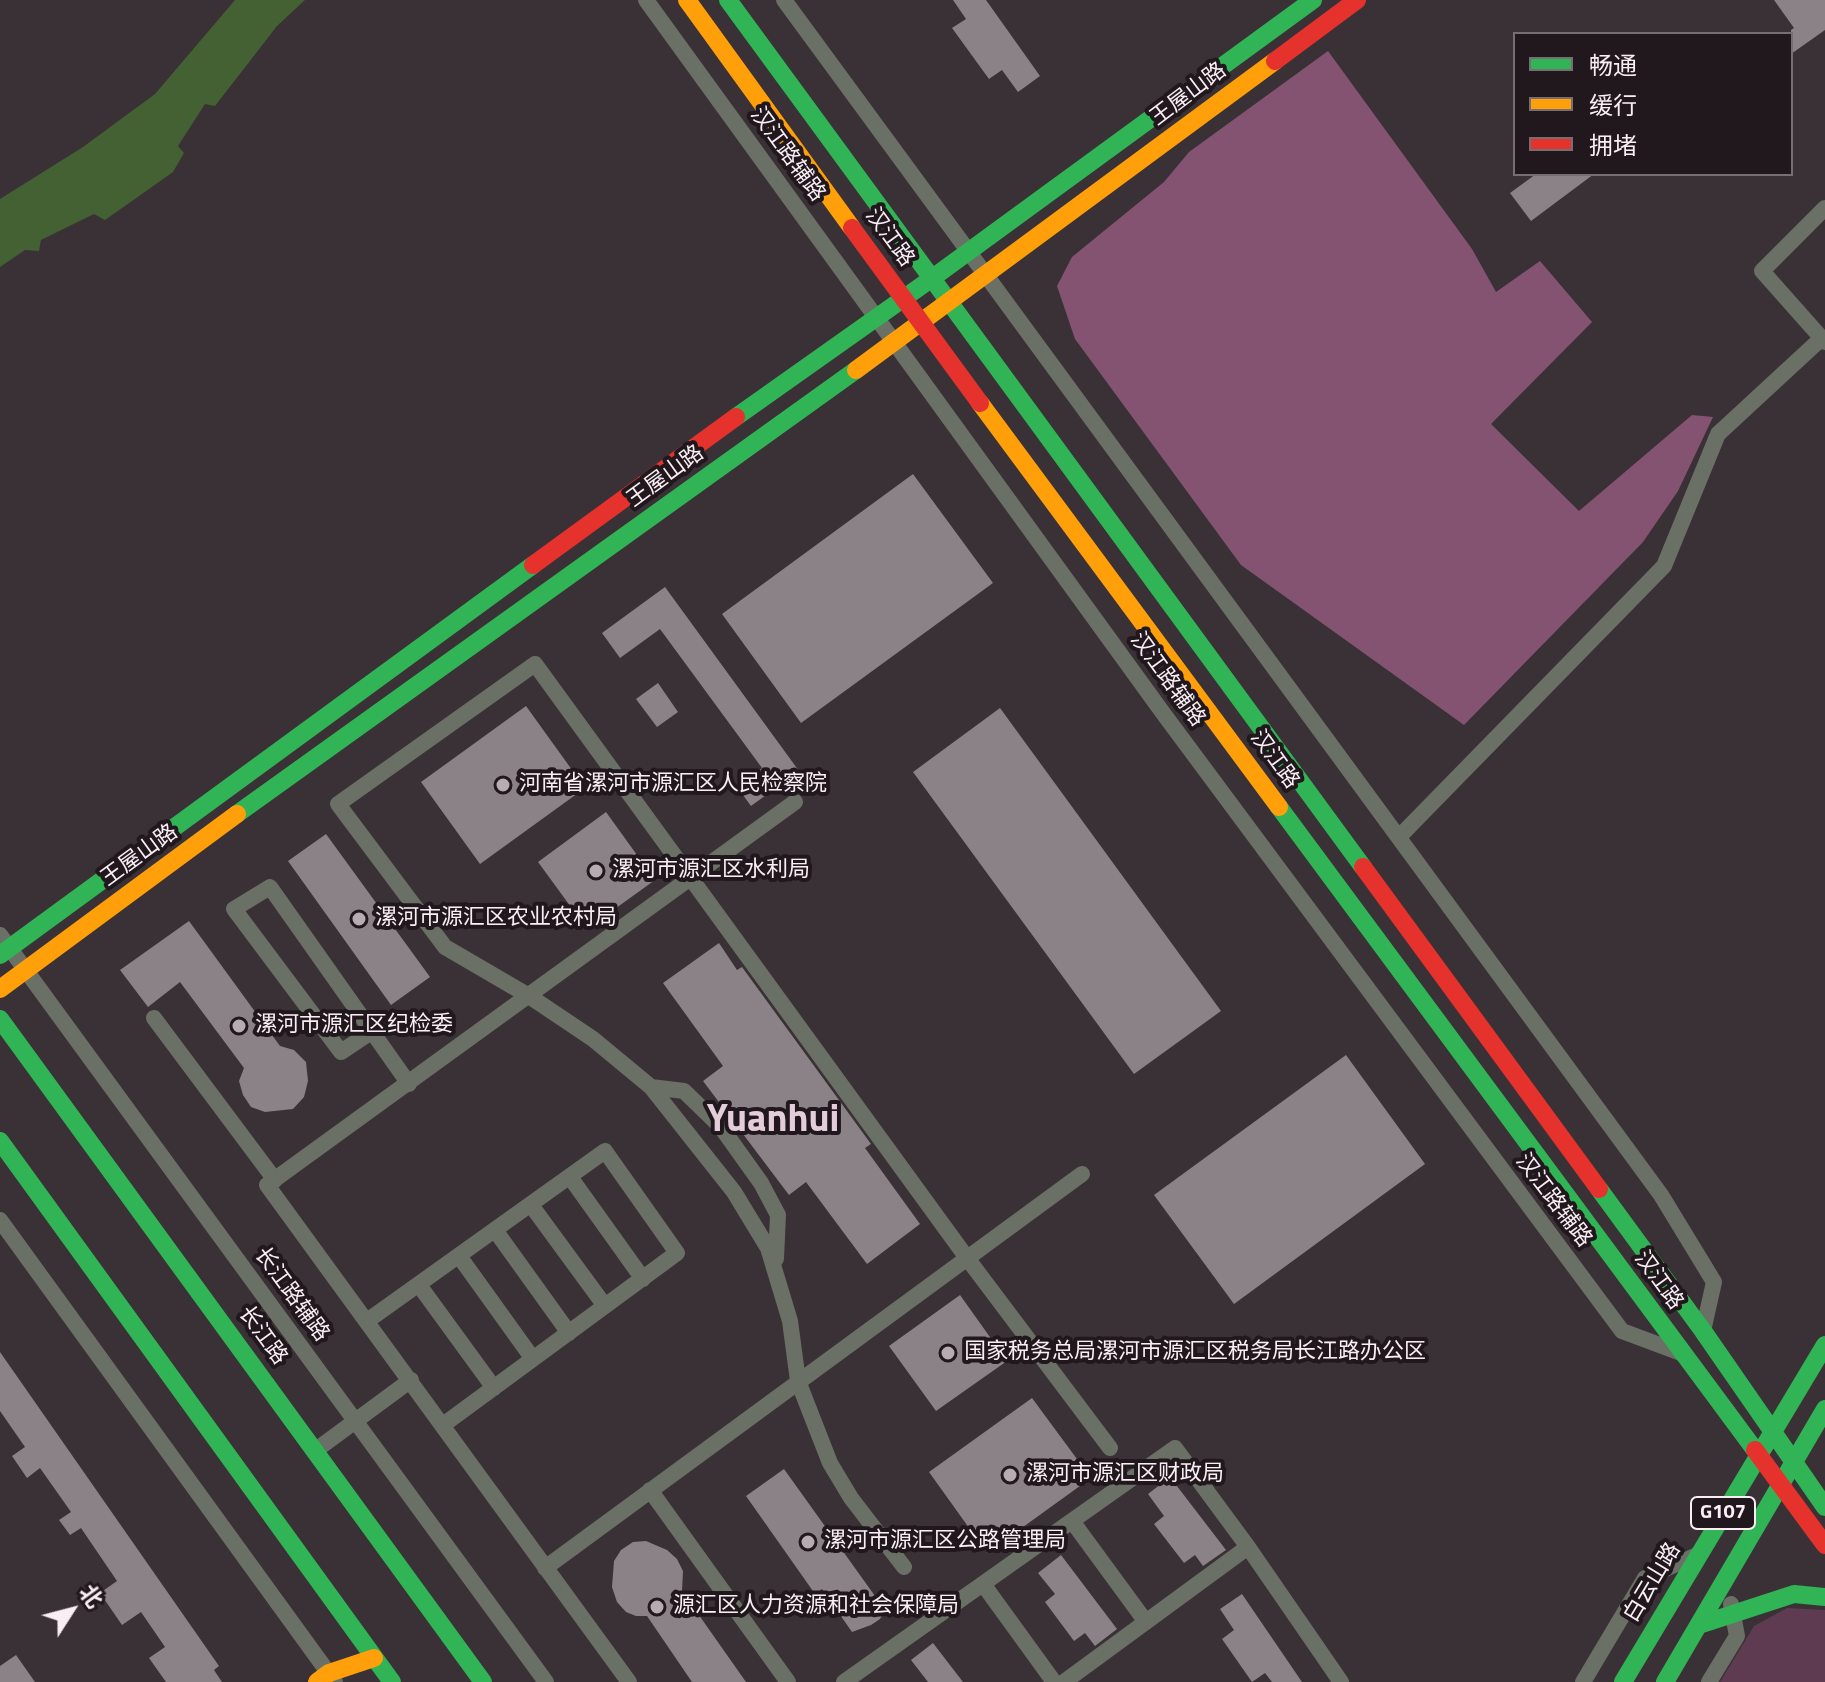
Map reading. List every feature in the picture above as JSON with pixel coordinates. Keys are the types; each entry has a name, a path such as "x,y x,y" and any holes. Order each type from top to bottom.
{"main road":[{"name":"汉江路","path":"687,0 903,299 1825,1545"},
{"name":"汉江路","path":"728,0 1703,1331 1773,1431 1797,1456 1825,1507"},
{"name":"王屋山路","path":"3,946 931,279 1313,0"},
{"name":"王屋山路","path":"0,989 157,872 986,276 1357,0"},
{"name":"长江路","path":"0,1019 483,1682"},
{"path":"0,1141 392,1682"},
{"name":"白云山路","path":"1623,1682 1825,1345"},
{"name":"G107","path":"1665,1682 1825,1409"},
{"path":"1699,1625 1794,1594 1825,1597"},
{"path":"327,1679 374,1658"},
{"path":"358,1682 374,1658"}],"street":[{"name":"汉江路辅路","path":"646,0 1163,713 1622,1331 1681,1353"},
{"path":"784,0 1661,1195 1714,1282 1703,1331"},
{"path":"1399,837 1664,566 1718,434 1823,340 1762,271 1825,208"},
{"path":"904,1567 851,1498 830,1463 798,1381 790,1321 768,1248 734,1192 651,1087 593,1039 529,996 445,947 338,804 535,664 967,1258 1110,1448"},
{"path":"629,1682 267,1185 795,802"},
{"path":"371,1032 341,1052 234,909 270,887 409,1084"},
{"name":"长江路辅路","path":"3,946 26,970 546,1682"},
{"path":"154,1018 275,1180"},
{"path":"651,1087 684,1091 721,1127 761,1183 778,1215 775,1272"},
{"path":"367,1321 605,1151 677,1253 443,1425"},
{"path":"545,1568 1082,1174"},
{"path":"570,1177 643,1279"},
{"path":"531,1205 605,1306"},
{"path":"0,1220 327,1679"},
{"path":"495,1230 569,1333"},
{"path":"459,1256 533,1359"},
{"path":"419,1285 494,1388"},
{"path":"316,1450 411,1380"},
{"path":"1797,1456 1825,1447"},
{"path":"844,1682 1175,1448 1341,1682"},
{"path":"650,1490 788,1682"},
{"path":"1072,1521 1146,1622"},
{"path":"1064,1682 1248,1547"},
{"path":"1583,1682 1645,1578 1698,1554"},
{"path":"1709,1682 1737,1636 1724,1581"},
{"path":"983,1584 1054,1682"}],"shaded area":[{"path":"235,0 305,0 277,26 215,106 205,104 178,146 184,153 173,172 105,220 94,214 41,240 39,251 25,250 0,267 0,199 83,147 155,94"},
{"path":"1328,51 1472,249 1496,292 1540,261 1592,322 1491,424 1579,511 1692,415 1713,417 1678,491 1643,542 1464,725 1241,565 1075,339 1057,286 1072,257 1164,182 1189,152"},
{"path":"1787,1608 1825,1610 1825,1682 1720,1682 1754,1626"}],"building":[{"path":"953,0 986,0 1040,76 1018,92 1002,70 989,79 952,28 966,19"},
{"path":"1774,0 1825,0 1825,30 1793,53 1791,30 1794,28"},
{"path":"1533,176 1591,176 1531,221 1510,193"},
{"path":"913,474 993,583 801,723 722,614"},
{"path":"665,587 799,771 751,806 737,787 762,768 660,629 620,658 602,633"},
{"path":"658,683 678,712 657,727 636,699"},
{"name":"河南省漯河市源汇区人民检察院","path":"526,706 585,788 480,864 421,782"},
{"path":"1000,708 1221,1011 1134,1074 913,772"},
{"name":"漯河市源汇区水利局","path":"606,812 655,880 587,929 538,862"},
{"name":"漯河市源汇区农业农村局","path":"326,834 430,977 391,1005 288,861"},
{"name":"漯河市源汇区纪检委","path":"189,921 280,1046 294,1050 306,1062 308,1081 304,1097 293,1109 265,1112 251,1107 239,1081 244,1068 180,982 148,1007 120,970"},
{"path":"719,943 737,970 742,967 871,1144 865,1148 920,1224 867,1264 806,1182 789,1195 703,1081 723,1066 663,983"},
{"path":"1346,1055 1425,1164 1234,1304 1154,1195"},
{"name":"国家税务总局漯河市源汇区税务局长江路办公区","path":"960,1295 1007,1361 936,1411 889,1346"},
{"path":"0,1352 219,1666 214,1670 222,1682 166,1682 149,1658 165,1647 141,1612 122,1625 100,1593 117,1581 81,1528 70,1535 59,1520 71,1512 40,1468 27,1478 12,1456 25,1447 0,1411"},
{"name":"漯河市源汇区财政局","path":"1032,1398 1091,1478 987,1553 929,1472"},
{"name":"漯河市源汇区公路管理局","path":"784,1469 885,1610 880,1619 871,1625 852,1632 822,1589 815,1594 746,1496"},
{"path":"1170,1477 1226,1550 1203,1566 1195,1555 1184,1563 1154,1524 1164,1516 1148,1494"},
{"name":"源汇区人力资源和社会保障局","path":"646,1541 667,1550 677,1559 683,1571 682,1591 746,1682 692,1682 647,1616 626,1612 617,1602 612,1587 614,1561 621,1550 633,1542"},
{"path":"1061,1555 1117,1629 1095,1646 1085,1633 1074,1641 1045,1602 1055,1594 1038,1573"},
{"path":"1242,1594 1302,1682 1272,1682 1265,1673 1252,1682 1222,1639 1234,1630 1220,1609"},
{"path":"933,1643 963,1682 928,1682 911,1660"},
{"path":"16,1655 35,1682 0,1682 0,1666"}],"traffic: fast":[{"path":"728,0 1363,867"},
{"path":"736,417 1313,0"},
{"path":"237,814 856,370"},
{"path":"0,955 533,565"},
{"path":"1279,807 1755,1450"},
{"path":"0,1019 483,1682"},
{"path":"0,1141 392,1682"},
{"path":"1599,1189 1703,1331 1825,1507"},
{"path":"1623,1682 1825,1345"},
{"path":"1665,1682 1825,1409"},
{"path":"1699,1625 1794,1594 1825,1597"}],"traffic: slow":[{"path":"687,0 852,228"},
{"path":"856,370 1275,61"},
{"path":"980,403 1279,807"},
{"path":"0,989 237,814"},
{"path":"317,1682 329,1673 374,1658"}],"traffic: jam":[{"path":"1275,61 1357,0"},
{"path":"852,228 980,403"},
{"path":"533,565 736,417"},
{"path":"1363,867 1599,1189"},
{"path":"1755,1450 1825,1545"}],"place":[{"name":"河南省漯河市源汇区人民检察院","path":"503,785"},
{"name":"漯河市源汇区水利局","path":"596,871"},
{"name":"漯河市源汇区农业农村局","path":"359,919"},
{"name":"漯河市源汇区纪检委","path":"239,1026"},
{"name":"国家税务总局漯河市源汇区税务局长江路办公区","path":"948,1353"},
{"name":"漯河市源汇区财政局","path":"1010,1475"},
{"name":"漯河市源汇区公路管理局","path":"808,1542"},
{"name":"源汇区人力资源和社会保障局","path":"657,1607"}],"district":[{"name":"Yuanhui","path":"773,1122"}]}
